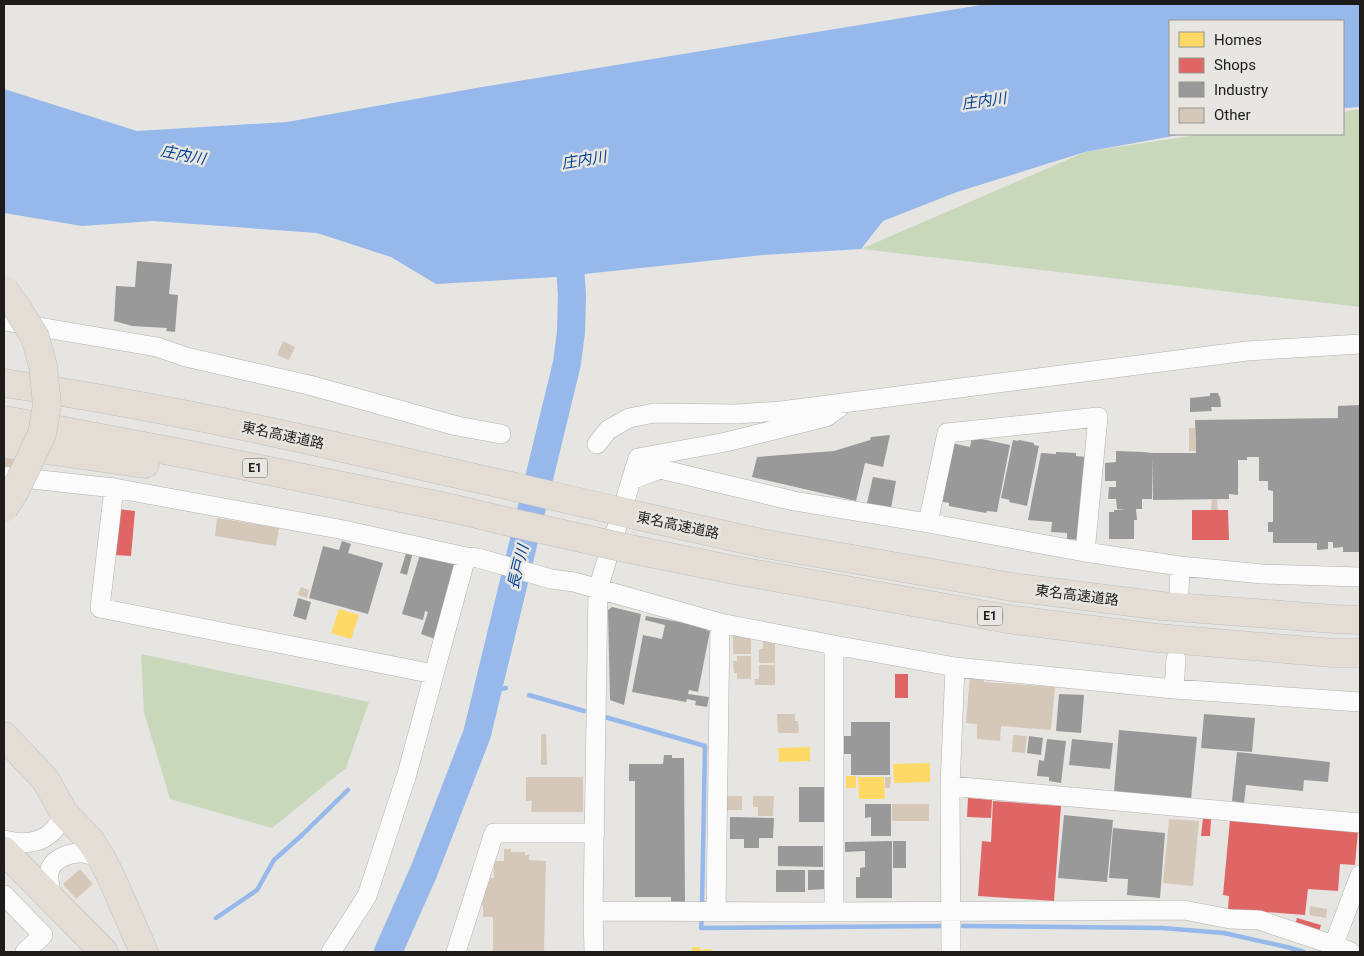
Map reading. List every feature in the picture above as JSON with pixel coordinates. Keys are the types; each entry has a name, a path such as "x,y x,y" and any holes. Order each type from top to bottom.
{"highway":[{"path":"4,290 35,337 43,366 47,405 42,434 16,491 4,508"},
{"path":"4,320 20,346 26,369 29,409 24,431 4,471"},
{"path":"4,370 54,382 104,399"},
{"name":"東名高速道路","path":"4,383 104,399 307,440 761,543 1012,587 1162,606 1324,619 1360,620"},
{"name":"E1","path":"4,420 201,457 455,509 624,548 734,570 1008,619 1157,638 1360,653"},
{"path":"4,444 391,497 455,509"},
{"path":"4,736 45,779 64,813"},
{"path":"4,761 32,790 64,813 90,840 102,859 144,952"},
{"path":"4,851 104,952"}],"street":[{"path":"4,320 157,347 186,357 308,385 458,426 501,434"},
{"path":"597,444 608,430 628,418 654,413 736,414 781,411 1247,351 1360,344"},
{"path":"594,952 598,589 638,458 726,442 826,418 846,403"},
{"path":"928,523 947,433 1098,417 1085,552"},
{"path":"631,480 660,469 794,501 1085,552 1180,566 1262,574 1360,576"},
{"path":"4,476 114,488 340,529 472,558 551,579 574,582 720,623 955,667 1174,689 1360,702"},
{"path":"114,488 100,608 434,674"},
{"path":"331,952 367,896 407,774 434,674 472,558"},
{"path":"1179,591 1180,566"},
{"path":"708,912 720,623"},
{"path":"834,645 834,912"},
{"path":"1174,689 1176,659"},
{"path":"951,952 950,786 955,667"},
{"path":"950,786 1360,824"},
{"path":"4,840 26,843 46,837 60,823 64,813"},
{"path":"456,952 494,833 594,833"},
{"path":"53,902 49,883 49,871 55,862 72,854 84,853 102,859"},
{"path":"1332,948 1360,875"},
{"path":"4,895 43,935 25,952"},
{"path":"593,912 1184,910 1230,918 1259,920 1332,948 1351,952"}],"green space":[{"path":"1360,109 1360,307 861,249 1085,152 1196,135 1344,135 1344,112"},
{"path":"141,654 369,702 346,768 272,828 170,799 144,712"}],"water":[{"name":"庄内川","path":"987,4 1360,4 1360,107 1344,108 1344,20 1169,20 1169,135 1178,135 1085,152 957,192 883,221 861,249 763,255 556,277 436,284 391,257 317,233 153,221 82,226 4,213 4,89 137,131 287,122 482,87"}],"building: Homes":[{"path":"339,609 359,615 351,639 331,633"},
{"path":"810,747 810,761 779,762 778,748"},
{"path":"930,763 930,782 894,783 893,764"},
{"path":"846,776 856,776 856,788 846,788"},
{"path":"858,777 884,777 885,799 859,799"},
{"path":"692,947 700,947 701,950 712,949 712,952 692,952"}],"building: Shops":[{"path":"118,509 135,511 131,556 115,555"},
{"path":"1192,510 1228,510 1229,540 1192,540"},
{"path":"895,674 908,674 908,698 895,698"},
{"path":"968,798 992,800 991,818 967,817"},
{"path":"993,801 1061,806 1054,901 978,896 982,841 991,842"},
{"path":"1203,818 1211,819 1210,836 1201,836"},
{"path":"1230,820 1358,831 1355,865 1340,864 1338,891 1308,889 1305,915 1228,909 1229,896 1223,895"},
{"path":"1297,918 1321,925 1319,932 1295,925"}],"building: Industry":[{"path":"137,261 172,264 169,294 178,295 175,332 166,331 167,328 132,326 114,321 116,286 135,287"},
{"path":"1210,393 1218,393 1221,407 1211,407 1212,411 1190,412 1190,398 1210,396"},
{"path":"1360,405 1360,552 1343,552 1343,547 1333,548 1333,542 1328,542 1328,549 1317,550 1317,543 1273,543 1273,532 1268,532 1268,522 1273,522 1273,491 1268,490 1268,481 1259,481 1259,457 1247,457 1247,460 1238,460 1238,495 1229,494 1229,499 1153,500 1152,456 1152,499 1142,499 1142,509 1136,509 1137,520 1134,520 1134,539 1109,539 1109,512 1125,510 1117,509 1116,499 1108,499 1109,487 1116,487 1116,481 1105,481 1105,463 1116,462 1116,451 1196,453 1195,420 1338,418 1338,406"},
{"path":"890,435 883,467 865,463 856,501 752,477 757,457 834,451 870,440 871,437"},
{"path":"972,437 1010,445 997,512 987,511 986,513 949,506 949,503 939,501 951,443 970,447"},
{"path":"1013,440 1034,443 1034,445 1039,446 1027,506 1001,498"},
{"path":"1056,452 1076,453 1076,456 1088,457 1082,540 1067,539 1067,533 1051,532 1052,522 1028,520 1041,453 1056,454"},
{"path":"873,477 896,481 891,508 867,503"},
{"path":"342,541 351,544 348,553 383,563 368,614 309,598 323,546 339,550"},
{"path":"407,550 413,552 407,575 400,573"},
{"path":"421,551 456,559 435,639 421,634 428,612 425,611 423,620 402,614"},
{"path":"298,598 311,602 306,620 293,616"},
{"path":"612,607 641,614 624,705 610,700 608,610"},
{"path":"646,616 707,627 706,630 710,631 698,692 689,690 688,694 709,697 707,707 695,705 696,701 687,699 686,702 632,692 643,635 662,639 665,625 645,620"},
{"path":"1059,694 1084,695 1081,733 1056,731"},
{"path":"1204,714 1255,718 1252,752 1201,748"},
{"path":"851,722 890,722 890,775 851,775 851,754 843,754 843,736 851,736"},
{"path":"1119,730 1197,737 1191,799 1114,792"},
{"path":"1029,736 1043,738 1041,755 1027,753"},
{"path":"1047,739 1066,741 1061,783 1049,781 1049,777 1037,776 1039,760 1044,761"},
{"path":"1072,739 1113,743 1110,769 1069,765"},
{"path":"1237,752 1330,762 1328,782 1304,780 1303,791 1246,785 1244,803 1232,801"},
{"path":"664,755 672,755 672,758 684,758 685,902 671,902 671,897 635,897 635,781 629,781 629,764 663,764"},
{"path":"799,787 825,787 825,822 799,822"},
{"path":"865,804 891,804 891,836 871,836 871,817 865,818"},
{"path":"1064,815 1113,820 1107,882 1058,878"},
{"path":"730,817 774,818 773,838 759,838 759,848 744,848 744,839 730,839"},
{"path":"1113,828 1165,833 1160,898 1127,895 1128,879 1109,878"},
{"path":"892,841 892,898 856,898 856,877 860,877 860,868 865,867 865,851 845,852 845,842"},
{"path":"893,841 906,841 906,868 893,868"},
{"path":"778,846 823,846 823,867 778,866"},
{"path":"776,870 805,870 805,892 776,892"},
{"path":"808,870 826,870 826,889 808,890"}],"building: Other":[{"path":"283,341 295,347 289,360 277,355"},
{"path":"1189,428 1195,428 1196,451 1189,451"},
{"path":"4,458 38,463 4,470"},
{"path":"1212,499 1217,499 1218,510 1211,510"},
{"path":"217,518 279,528 276,546 215,536"},
{"path":"301,587 309,590 307,598 298,595"},
{"path":"733,636 751,636 751,654 733,654"},
{"path":"763,639 775,639 775,663 759,663 759,649 763,649"},
{"path":"737,656 751,656 751,679 737,679 737,673 734,673 733,661 737,661"},
{"path":"759,665 775,665 775,685 755,685 754,679 759,679"},
{"path":"970,676 984,677 984,682 1055,687 1051,730 1001,726 1000,741 977,739 977,724 966,723"},
{"path":"777,714 795,714 799,733 778,733"},
{"path":"541,734 546,734 547,765 541,765"},
{"path":"1013,735 1027,736 1025,753 1012,752"},
{"path":"526,777 583,777 583,812 531,812 532,801 526,801"},
{"path":"885,777 891,777 890,788 885,788"},
{"path":"726,796 742,796 742,810 726,810"},
{"path":"753,796 774,796 773,816 758,816 758,807 753,807"},
{"path":"892,804 929,804 929,821 892,821"},
{"path":"1169,819 1199,821 1193,886 1163,883"},
{"path":"504,849 511,849 511,852 525,852 525,855 529,855 529,860 546,861 544,952 493,952 493,917 483,917 483,906 480,906 480,899 484,899 485,878 494,878 494,861 504,861"},
{"path":"80,869 93,884 76,899 63,884"},
{"path":"1310,906 1327,909 1326,918 1309,915"}],"waterway":[{"name":"長戸川","path":"388,952 424,871 477,734 567,363 571,332 572,295 568,238"},
{"path":"487,691 506,688"},
{"path":"529,695 584,711"},
{"path":"605,717 705,746 702,906"},
{"path":"216,918 257,890 274,860 348,790"},
{"path":"702,917 701,928 941,926"},
{"path":"963,926 1162,928 1224,933 1304,952"}]}
